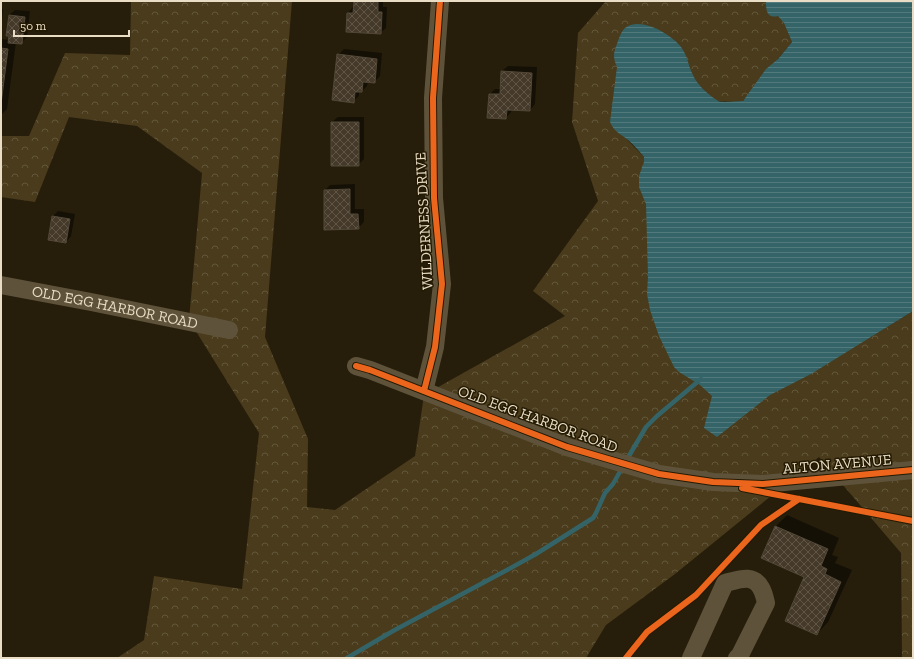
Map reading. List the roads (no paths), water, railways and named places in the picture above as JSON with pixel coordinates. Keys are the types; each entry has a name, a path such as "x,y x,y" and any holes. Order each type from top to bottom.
{"street":[{"name":"WILDERNESS DRIVE","path":"424,391 434,347 442,284 434,198 433,98 440,1"},
{"name":"OLD EGG HARBOR ROAD","path":"1,285 229,330"},
{"name":"OLD EGG HARBOR ROAD","path":"356,366 370,370 567,447 659,474 713,482 763,484"},
{"name":"ALTON AVENUE","path":"763,484 913,470"},
{"path":"691,658 725,583 742,578 753,579 761,588 766,604 737,658"}],"water":[{"path":"766,1 913,1 913,311 811,374 770,395 717,437 704,428 712,396 700,385 679,372 674,367 659,336 650,310 647,294 646,204 639,187 639,176 644,162 644,157 630,142 616,131 610,122 617,67 614,60 614,54 622,31 625,28 631,25 647,25 663,32 681,47 691,72 707,93 720,102 743,101 766,69 778,59 792,42 784,23 778,16 774,17 769,15 766,7"}],"waterway":[{"path":"626,461 646,427 701,379"},
{"path":"347,658 393,631 536,554 593,518 605,493 613,484 622,468"}]}
